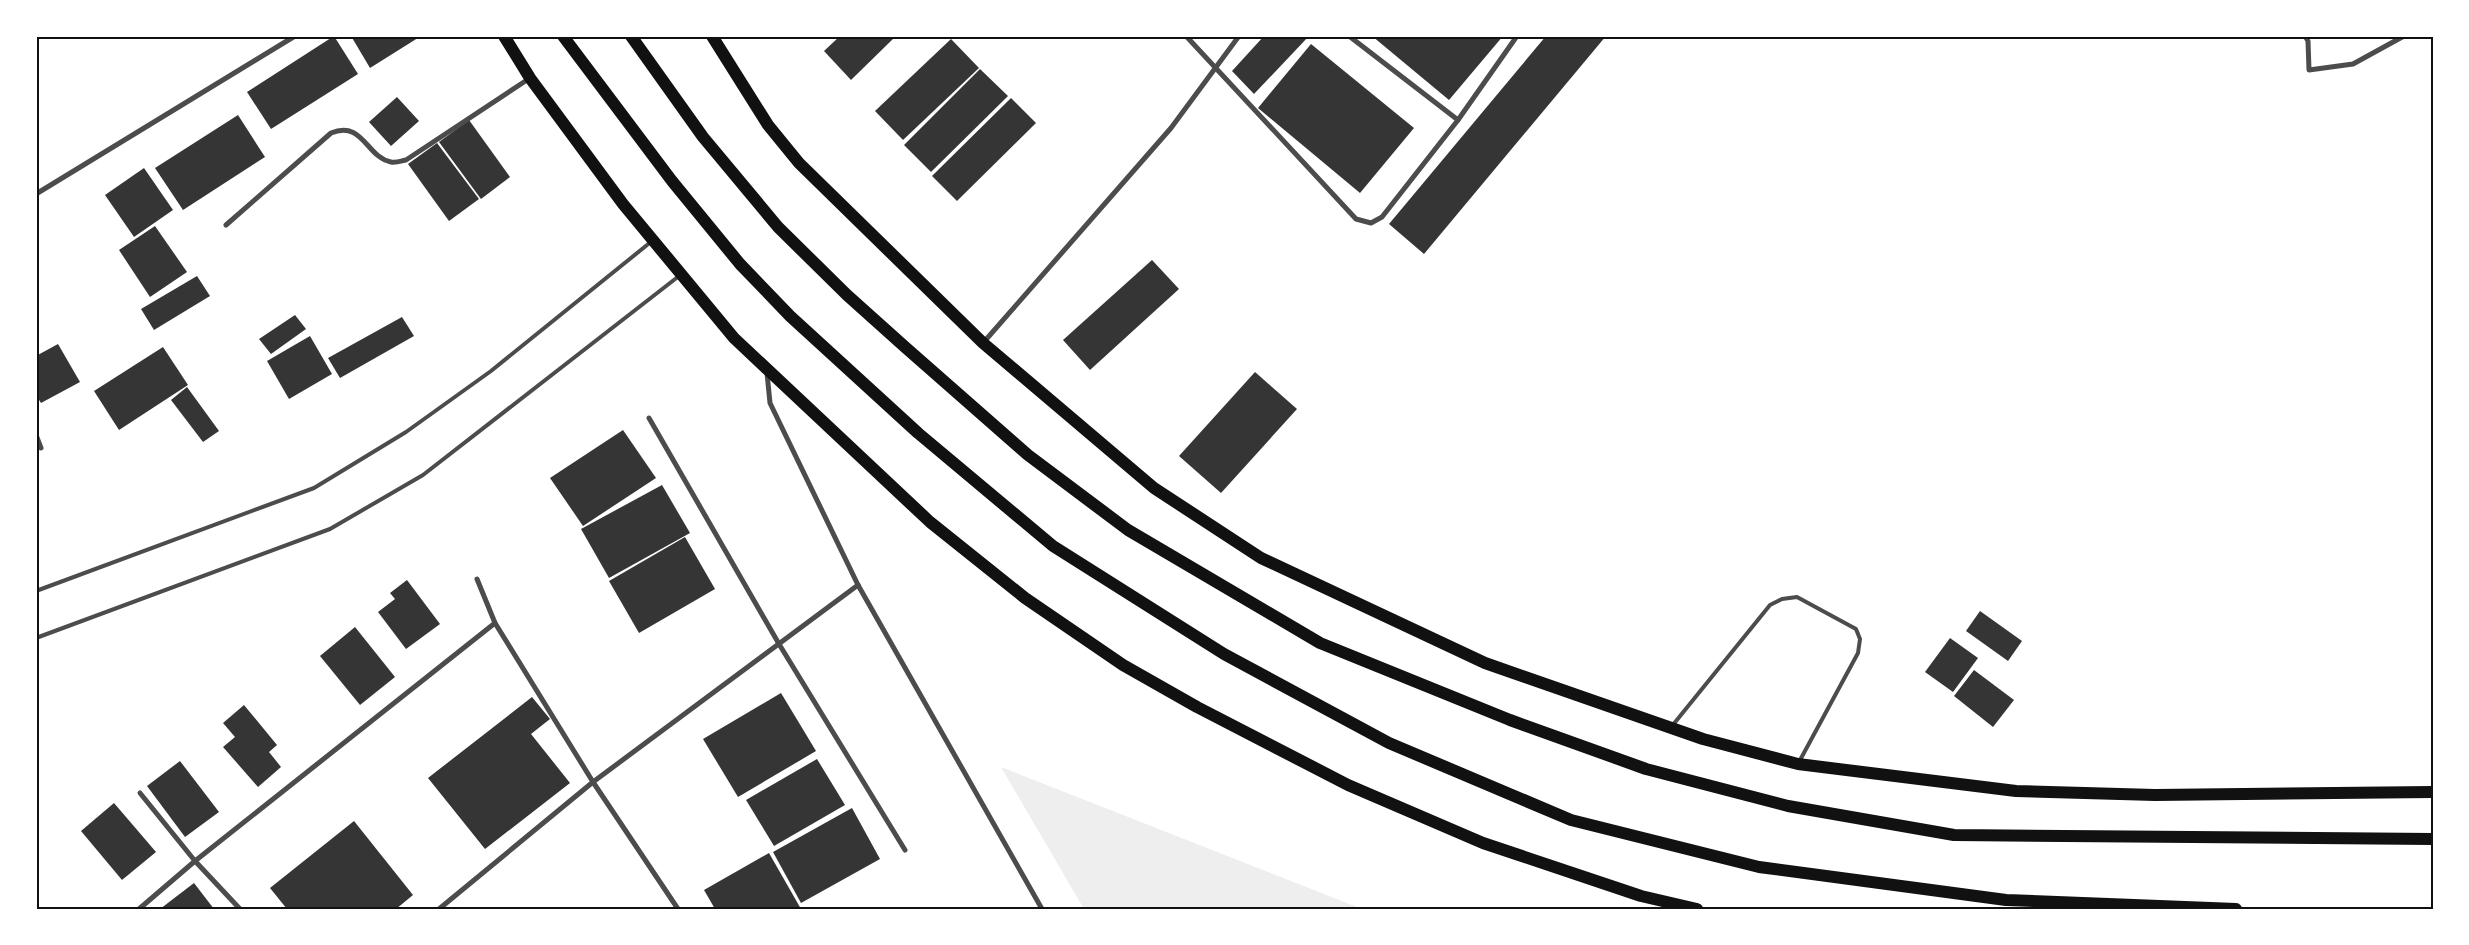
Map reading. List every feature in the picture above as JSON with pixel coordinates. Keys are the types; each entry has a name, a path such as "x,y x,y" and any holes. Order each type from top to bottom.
{"main road":[{"path":"504,36 530,78 623,204 734,338 930,522 1025,598 1123,665 1197,707 1348,785 1484,843 1641,896 1696,909"},
{"path":"563,36 672,181 740,264 790,316 918,433 1053,546 1224,654 1389,743 1571,820 1759,868 2006,900 2236,909"},
{"path":"631,36 703,137 778,227 847,295 905,347 1028,454 1128,530 1320,643 1510,720 1646,768 1808,810 1954,835 2433,839"},
{"path":"712,36 768,126 799,163 983,343 1154,488 1261,558 1485,663 1702,739 1798,764 2016,790 2154,796 2433,792"}],"street":[{"path":"36,194 295,36"},
{"path":"1186,36 1356,219 1371,223 1382,217 1458,120 1517,36"},
{"path":"983,343 1171,128 1239,36"},
{"path":"1349,36 1458,120"},
{"path":"2305,36 2308,41 2309,70 2353,64 2404,36"},
{"path":"226,225 331,133 342,129 356,133 383,159 393,163 406,160 530,78"},
{"path":"767,370 770,403 858,585 1042,909"},
{"path":"649,418 779,644 905,850"},
{"path":"36,435 41,448"},
{"path":"477,579 495,623 593,782 678,909"},
{"path":"439,909 593,782 858,585"},
{"path":"139,909 195,861 495,623"},
{"path":"140,793 195,861 240,909"}],"lane":[{"path":"36,591 314,488 406,432 491,371 652,240"},
{"path":"36,638 330,528 423,475 507,412 681,275"},
{"path":"1671,728 1770,605 1782,599 1796,597 1856,629 1860,639 1858,653 1798,764"}],"shaded area":[{"path":"1001,767 1362,909 1084,909"}],"building":[{"path":"334,36 358,74 271,129 247,92"},
{"path":"351,36 421,36 370,68"},
{"path":"840,36 896,36 851,80 824,51"},
{"path":"1264,36 1309,36 1254,94 1232,71"},
{"path":"1372,36 1503,36 1449,100"},
{"path":"1546,36 1606,36 1424,254 1389,224"},
{"path":"951,39 979,68 903,140 875,111"},
{"path":"1311,44 1414,128 1360,193 1258,108"},
{"path":"980,69 1008,96 931,172 904,145"},
{"path":"397,97 419,121 391,146 369,122"},
{"path":"1011,98 1036,123 957,201 932,176"},
{"path":"238,115 265,157 183,210 155,168"},
{"path":"469,120 510,177 481,199 439,142"},
{"path":"437,143 479,199 449,221 408,164"},
{"path":"144,168 173,210 134,237 105,195"},
{"path":"155,226 187,272 150,297 119,250"},
{"path":"1152,260 1179,289 1090,370 1063,340"},
{"path":"197,276 210,296 154,330 141,309"},
{"path":"295,315 306,329 271,354 259,339"},
{"path":"402,317 414,336 340,378 328,358"},
{"path":"310,336 332,374 289,399 267,361"},
{"path":"58,344 80,382 41,403 36,395 36,356"},
{"path":"163,347 188,385 119,430 94,391"},
{"path":"1255,372 1297,409 1221,493 1179,456"},
{"path":"187,387 219,431 203,442 171,400"},
{"path":"623,430 656,478 583,526 550,478"},
{"path":"662,485 690,533 609,578 581,529"},
{"path":"685,537 715,589 639,633 609,581"},
{"path":"407,580 440,624 406,649 378,612 395,599 390,593"},
{"path":"1980,611 2022,641 2008,661 1966,631"},
{"path":"355,627 395,677 360,705 320,656"},
{"path":"1950,638 1978,658 1953,692 1925,672"},
{"path":"1974,670 2014,700 1993,727 1954,696"},
{"path":"781,693 816,751 738,797 703,739"},
{"path":"532,697 550,719 531,734 570,783 485,849 428,778"},
{"path":"244,705 277,745 269,752 281,767 258,787 223,747 235,737 223,723"},
{"path":"817,759 845,805 774,846 746,800"},
{"path":"180,761 219,812 185,837 147,786"},
{"path":"114,803 156,852 122,880 81,831"},
{"path":"852,808 880,859 801,903 773,852"},
{"path":"354,821 413,895 396,909 287,909 270,888"},
{"path":"769,853 801,909 715,909 704,890"},
{"path":"194,883 214,909 160,909"}]}
